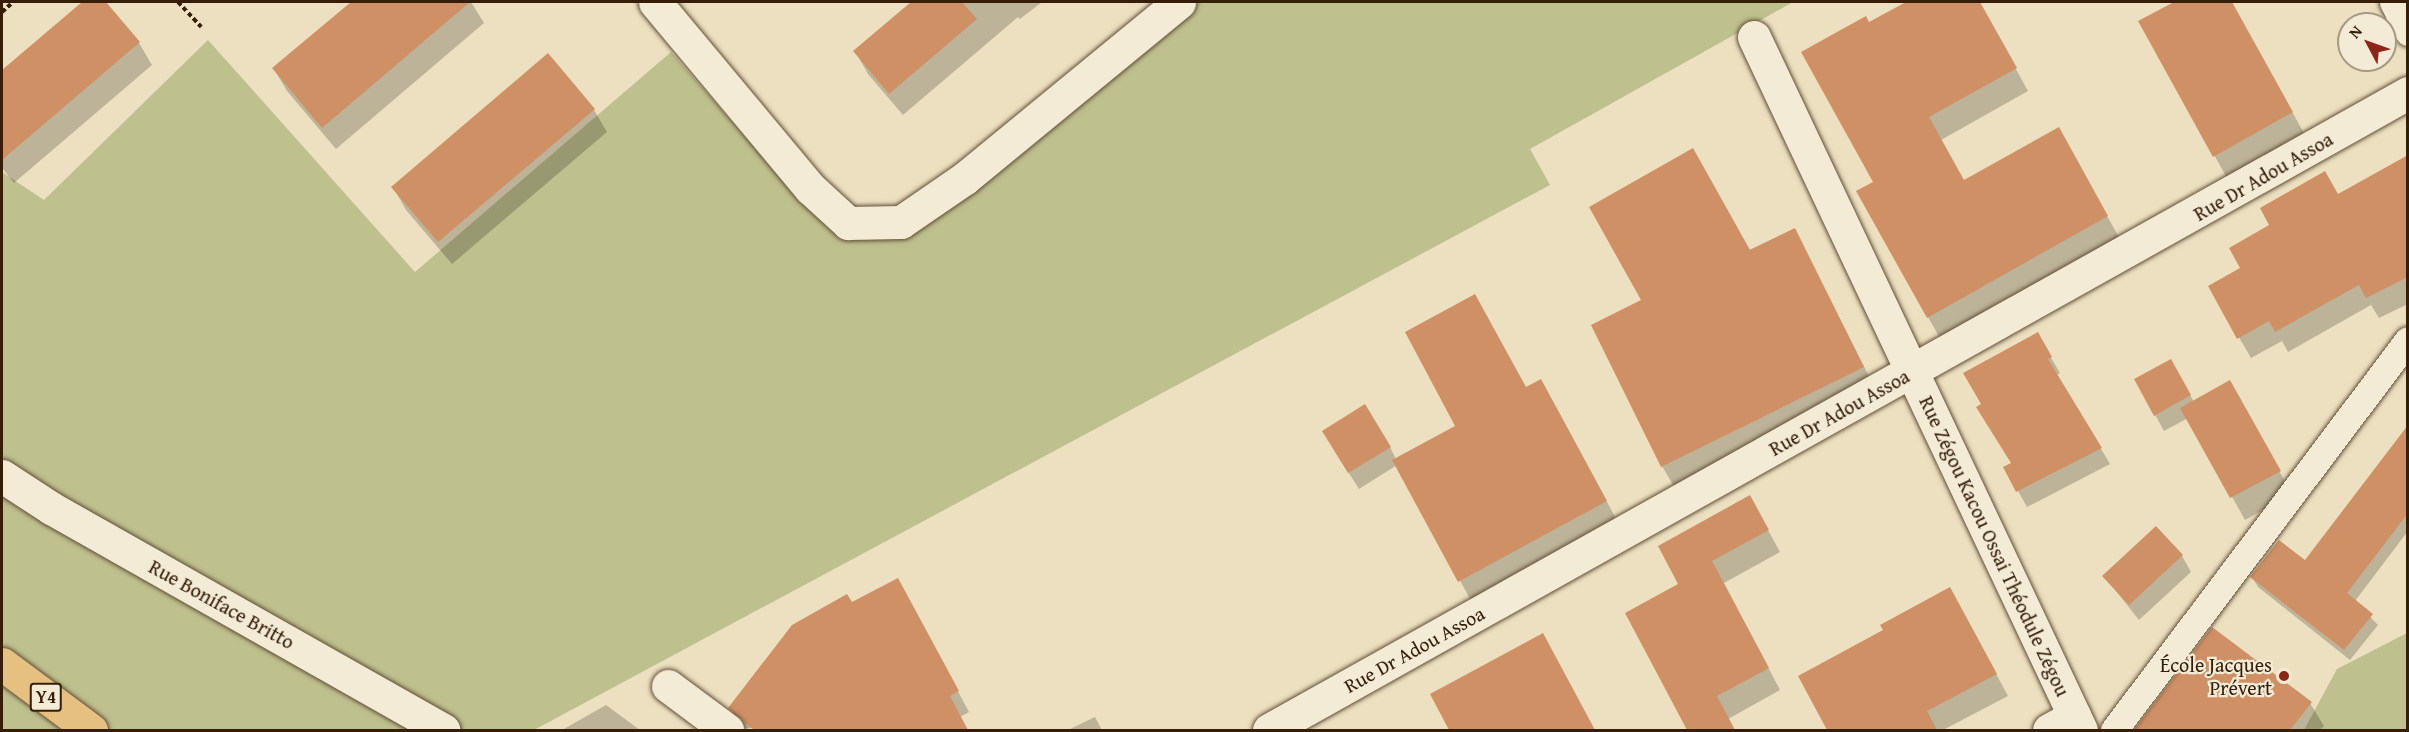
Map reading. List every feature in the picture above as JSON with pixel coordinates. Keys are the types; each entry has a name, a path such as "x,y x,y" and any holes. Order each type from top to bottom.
{"highway":[{"name":"Y4","path":"2,664 91,730"}],"street":[{"path":"655,2 810,188 848,222 901,222 964,178 1179,2"},
{"path":"2393,2 2408,32"},
{"name":"Rue Zégou Kacou Ossai Théodule Zégou","path":"1754,37 1912,371 2068,726"},
{"name":"Rue Dr Adou Assoa","path":"1269,730 2408,93"},
{"path":"2114,730 2408,340"},
{"name":"Rue Boniface Britto","path":"2,476 51,508 444,730"},
{"path":"668,686 727,730"}],"path":[{"path":"2,12 13,2"},
{"path":"178,2 201,27"}],"green space":[{"path":"1174,2 1793,2 1530,149 1550,185 534,730 2,730 2,172 44,200 208,40 415,272 671,52 807,207 903,227"},
{"path":"2407,633 2407,730 2304,730 2337,669"}],"building":[{"path":"82,2 106,2 140,42 2,160 2,70"},
{"path":"351,2 470,2 322,128 272,68"},
{"path":"911,2 962,2 977,19 889,94 853,51"},
{"path":"1906,2 1980,2 2017,68 1929,117 1964,180 2059,127 2108,216 1927,318 1856,191 1873,182 1801,52 1866,16 1869,22"},
{"path":"2174,2 2232,2 2293,112 2213,157 2138,21"},
{"path":"548,53 595,109 438,242 391,187"},
{"path":"1693,148 1750,250 1795,228 1864,367 1661,467 1591,325 1641,300 1589,207"},
{"path":"2408,155 2408,277 2366,298 2359,285 2275,332 2269,321 2237,339 2208,286 2240,268 2229,248 2269,225 2260,208 2325,171 2338,194"},
{"path":"1475,294 1526,387 1541,379 1607,501 1458,582 1392,460 1455,426 1405,332"},
{"path":"2038,332 2052,357 2048,359 2102,448 2016,492 2003,467 2011,463 1976,407 1981,404 1963,373"},
{"path":"2171,359 2191,395 2154,416 2134,379"},
{"path":"2230,380 2281,471 2230,498 2180,408"},
{"path":"1365,404 1391,447 1348,473 1322,431"},
{"path":"2408,425 2408,513 2347,593 2373,614 2344,650 2250,577 2279,540 2305,560"},
{"path":"1750,495 1769,530 1712,561 1769,668 1717,696 1735,730 1687,730 1625,613 1678,584 1658,546"},
{"path":"2156,526 2183,555 2129,605 2102,576"},
{"path":"898,578 959,691 950,696 968,730 754,730 728,708 792,625 847,594 852,602"},
{"path":"1950,587 1997,674 1927,711 1937,730 1827,730 1798,676 1883,630 1880,625"},
{"path":"2212,627 2312,702 2290,730 2134,730"},
{"path":"1543,633 1595,730 1449,730 1430,694"}],"place":[{"name":"École Jacques Prévert","path":"2284,676"}]}
